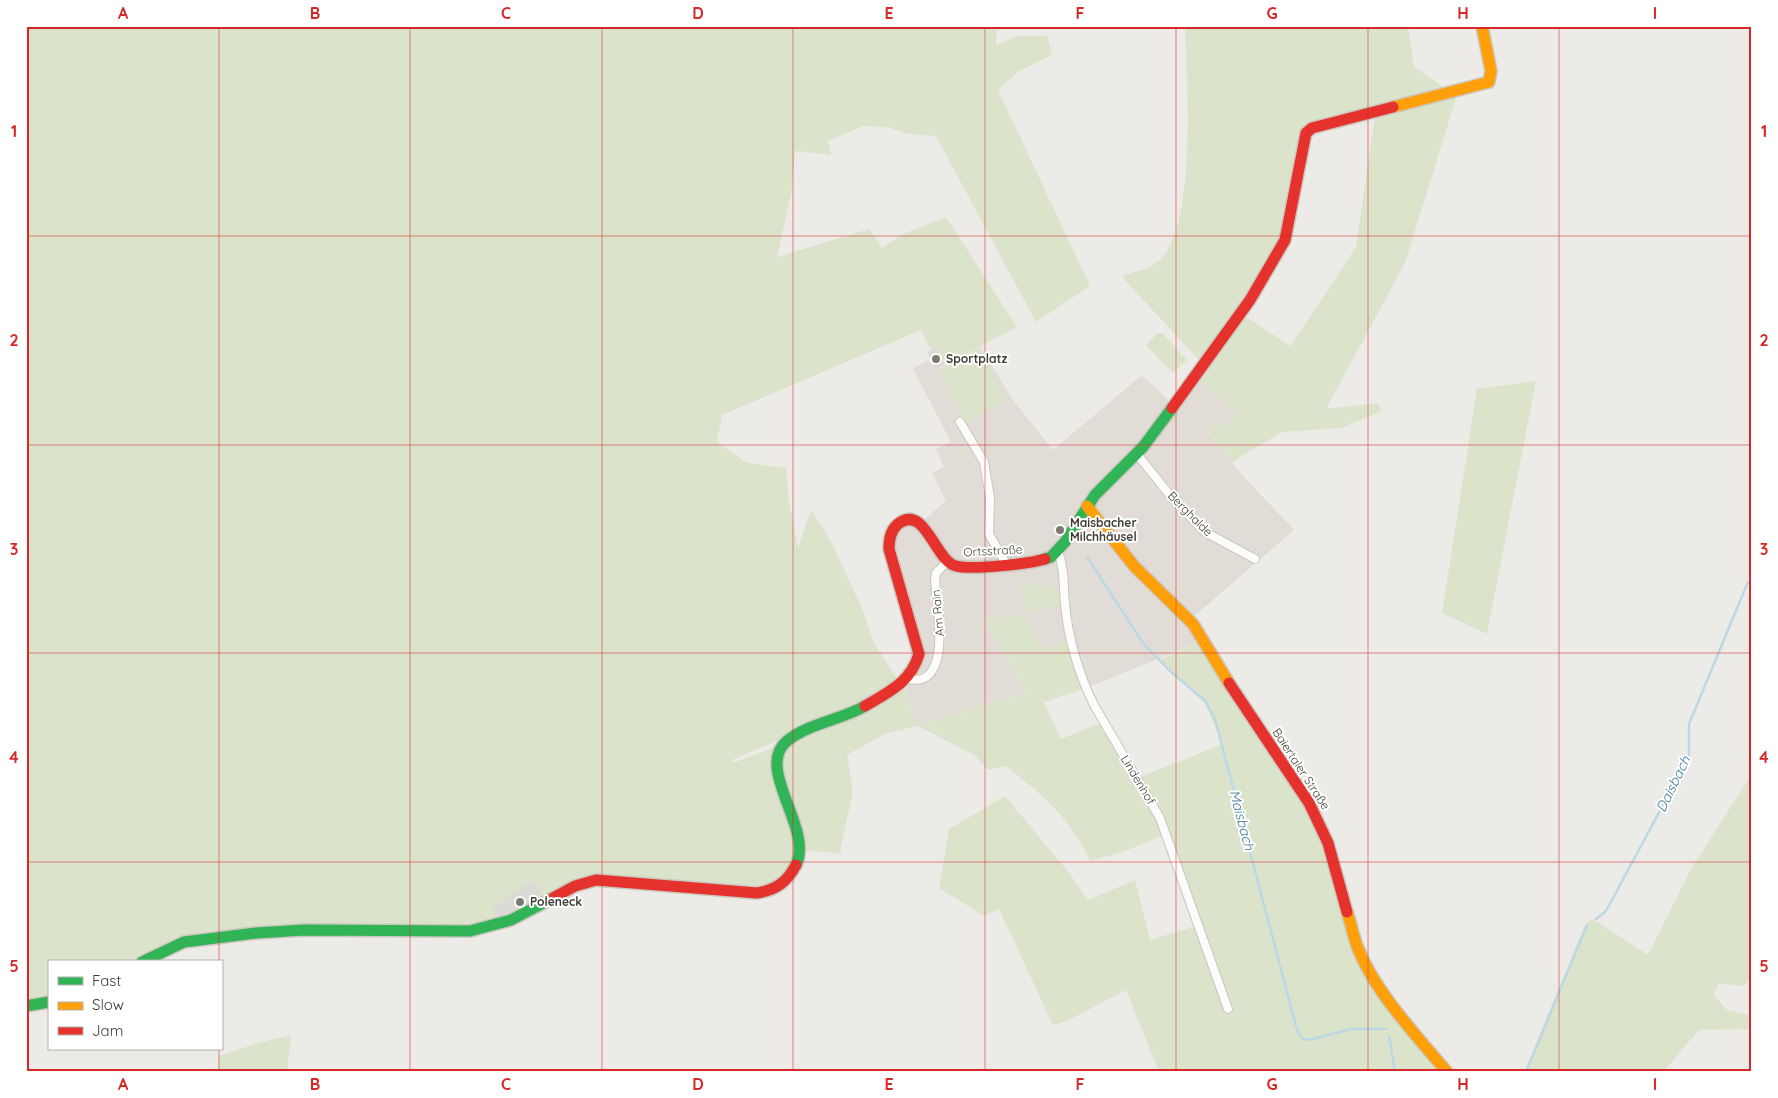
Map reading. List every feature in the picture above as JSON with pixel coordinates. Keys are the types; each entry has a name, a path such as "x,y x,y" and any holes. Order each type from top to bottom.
{"street":[{"path":"1058,551 1087,506 1103,486 1137,454 1250,300 1287,235 1306,133 1312,128 1489,82 1491,71 1482,26"},
{"path":"960,422 984,462 990,498 989,534 1007,565"},
{"name":"Berghalde","path":"1137,454 1169,494 1205,532 1255,559"},
{"name":"Baiertaler Straße","path":"1087,506 1134,566 1193,624 1232,688 1309,803 1328,843 1357,946 1370,973 1411,1030 1447,1072"},
{"name":"Ortsstraße","path":"905,681 918,664 919,654 889,549 890,533 902,521 910,520 919,523 927,530 947,562 958,567 1043,561 1058,551"},
{"name":"Lindenhof","path":"1058,551 1065,572 1065,604 1070,632 1085,686 1102,720 1162,823 1228,1009"},
{"name":"Am Rain","path":"905,681 917,681 924,678 934,666 939,652 941,635 935,581 936,573 947,562"},
{"path":"146,960 184,942 238,935 304,930 470,931 511,920 576,886 596,880 762,893 788,879 799,860 801,846 779,774 776,759 781,747 800,734 852,713 905,681"},
{"path":"26,1006 48,1002"}],"shaded area":[{"name":"Sportplatz","path":"936,347 944,365 935,370 927,352"},
{"path":"980,347 1013,400 1053,450 1142,375 1178,410 1199,379 1242,417 1207,431 1244,477 1294,530 1186,623 1202,641 1084,689 1040,649 985,619 1025,692 918,726 905,691 923,661 894,549 896,531 904,524 917,526 946,501 932,473 944,467 936,449 951,442 913,369 928,360 936,370"},
{"name":"Poleneck","path":"533,880 544,898 496,921 493,908"}],"green space":[{"path":"26,26 997,26 996,46 1017,36 1047,36 1052,55 1019,71 998,90 1090,286 1036,322 936,136 908,134 887,127 863,126 828,141 831,155 795,151 792,190 777,257 869,229 882,248 903,234 946,217 1017,327 944,365 936,347 930,349 921,330 722,415 717,442 747,463 786,468 789,501 798,548 811,510 833,545 863,611 874,643 905,691 918,726 887,733 847,755 853,792 840,851 842,854 805,850 800,868 792,881 780,890 762,896 603,884 556,899 514,924 466,937 280,936 193,944 159,960 48,960 48,1006 26,1010","holes":["781,739 775,747 735,762 730,761"]},
{"path":"1185,26 1408,26 1414,67 1442,86 1444,90 1303,131 1283,238 1245,301 1200,361 1121,276 1147,268 1160,260 1172,242 1180,216 1185,184 1188,113"},
{"path":"1457,95 1405,263 1326,409 1378,403 1382,411 1341,428 1282,432 1232,462 1207,430 1241,416 1199,379 1243,315 1291,346 1356,247 1375,116"},
{"path":"1158,333 1162,333 1187,360 1173,373 1146,345"},
{"path":"979,348 1007,399 966,423 939,370"},
{"path":"1536,381 1487,634 1442,613 1477,389"},
{"path":"1042,582 1042,586 1053,586 1053,591 1058,591 1061,606 1026,611 1020,586"},
{"path":"1025,614 1040,649 1070,640 1084,689 1044,702 1061,739 1100,723 1135,779 1223,744 1204,702 1160,660 1202,641 1318,825 1357,953 1445,1072 1159,1072 1126,990 1067,1021 1053,1025 999,909 984,916 939,888 949,829 1005,796 1070,874 1088,900 1135,880 1150,940 1196,926 1164,835 1125,851 1090,861 1073,831 1043,797 1006,766 988,770 974,755 918,726 1025,692 985,619"},
{"path":"1752,774 1752,979 1743,986 1719,983 1714,995 1727,1010 1752,1016 1752,1029 1699,1030 1663,1072 1524,1072 1585,925 1593,919 1648,955 1692,867"},
{"path":"291,1035 287,1072 217,1072 219,1056 258,1043"}],"waterway":[{"name":"Maisbach","path":"1087,557 1143,643 1170,671 1205,701 1215,719 1297,1030 1302,1038 1309,1040 1351,1029 1386,1029"},
{"name":"Daisbach","path":"1596,919 1606,911 1689,755 1689,724 1748,582"},
{"name":"Daisbach","path":"1526,1072 1587,925"},
{"name":"Maisbach","path":"1389,1036 1395,1072"}],"traffic: fast":[{"path":"1045,559 1051,557 1065,542 1095,495 1143,447 1172,408"},
{"path":"796,865 799,850 798,834 780,783 777,767 779,753 787,741 805,730 865,706"},
{"path":"146,960 184,942 256,933 304,930 470,931 511,920 553,898"},
{"path":"26,1006 48,1002"}],"traffic: slow":[{"path":"1393,107 1489,82 1491,71 1482,26"},
{"path":"1087,506 1134,566 1193,624 1229,683"},
{"path":"1347,912 1364,963 1385,996 1409,1028 1447,1072"}],"traffic: jam":[{"path":"1172,408 1250,300 1285,240 1306,133 1312,128 1393,107"},
{"path":"865,706 891,691 905,679 911,672 919,654 889,549 890,536 898,524 907,520 916,521 923,527 949,562 956,566 1000,566 1045,559"},
{"path":"1229,683 1309,803 1328,843 1347,912"},
{"path":"553,898 575,886 596,880 757,893 770,890 785,881 796,865"}],"place":[{"name":"Sportplatz","path":"936,359"},
{"name":"Maisbacher Milchhäusel","path":"1060,530"},
{"name":"Poleneck","path":"520,902"}]}
